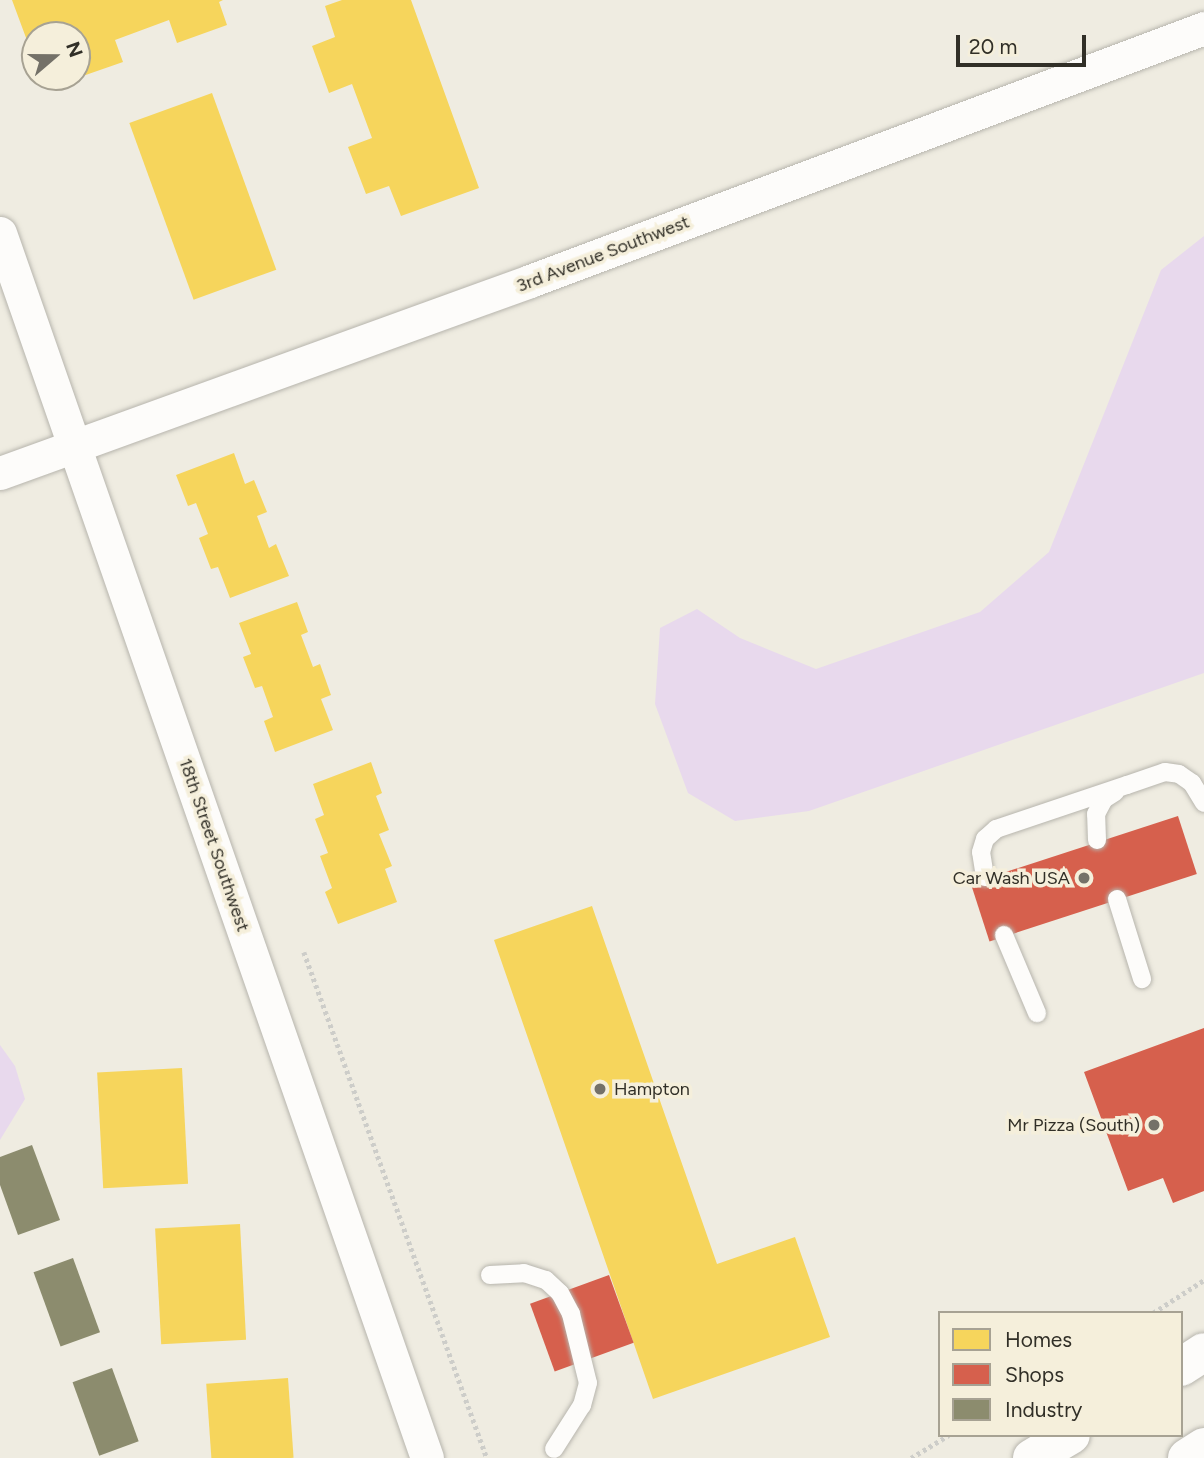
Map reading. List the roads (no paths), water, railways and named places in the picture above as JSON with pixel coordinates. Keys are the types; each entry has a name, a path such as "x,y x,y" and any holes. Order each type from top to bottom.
{"main road":[{"path":"1183,1366 1204,1352"},
{"path":"1032,1458 1068,1437"},
{"path":"1187,1458 1204,1447"}],"street":[{"name":"3rd Avenue Southwest","path":"0,473 530,281 1204,28"},
{"name":"18th Street Southwest","path":"0,233 77,445 427,1458"}],"lane":[{"path":"985,877 981,852 985,839 996,829 1164,772 1179,774 1192,783 1204,803"},
{"path":"1097,840 1100,806 1127,785"},
{"path":"1116,900 1142,978"},
{"path":"1004,935 1037,1013"},
{"path":"491,1275 524,1273 546,1280 560,1293 571,1314 588,1383 582,1405 554,1449"}],"place":[{"name":"Car Wash USA","path":"1084,878"},
{"name":"Hampton","path":"600,1089"},
{"name":"Mr Pizza (South)","path":"1154,1125"}]}
